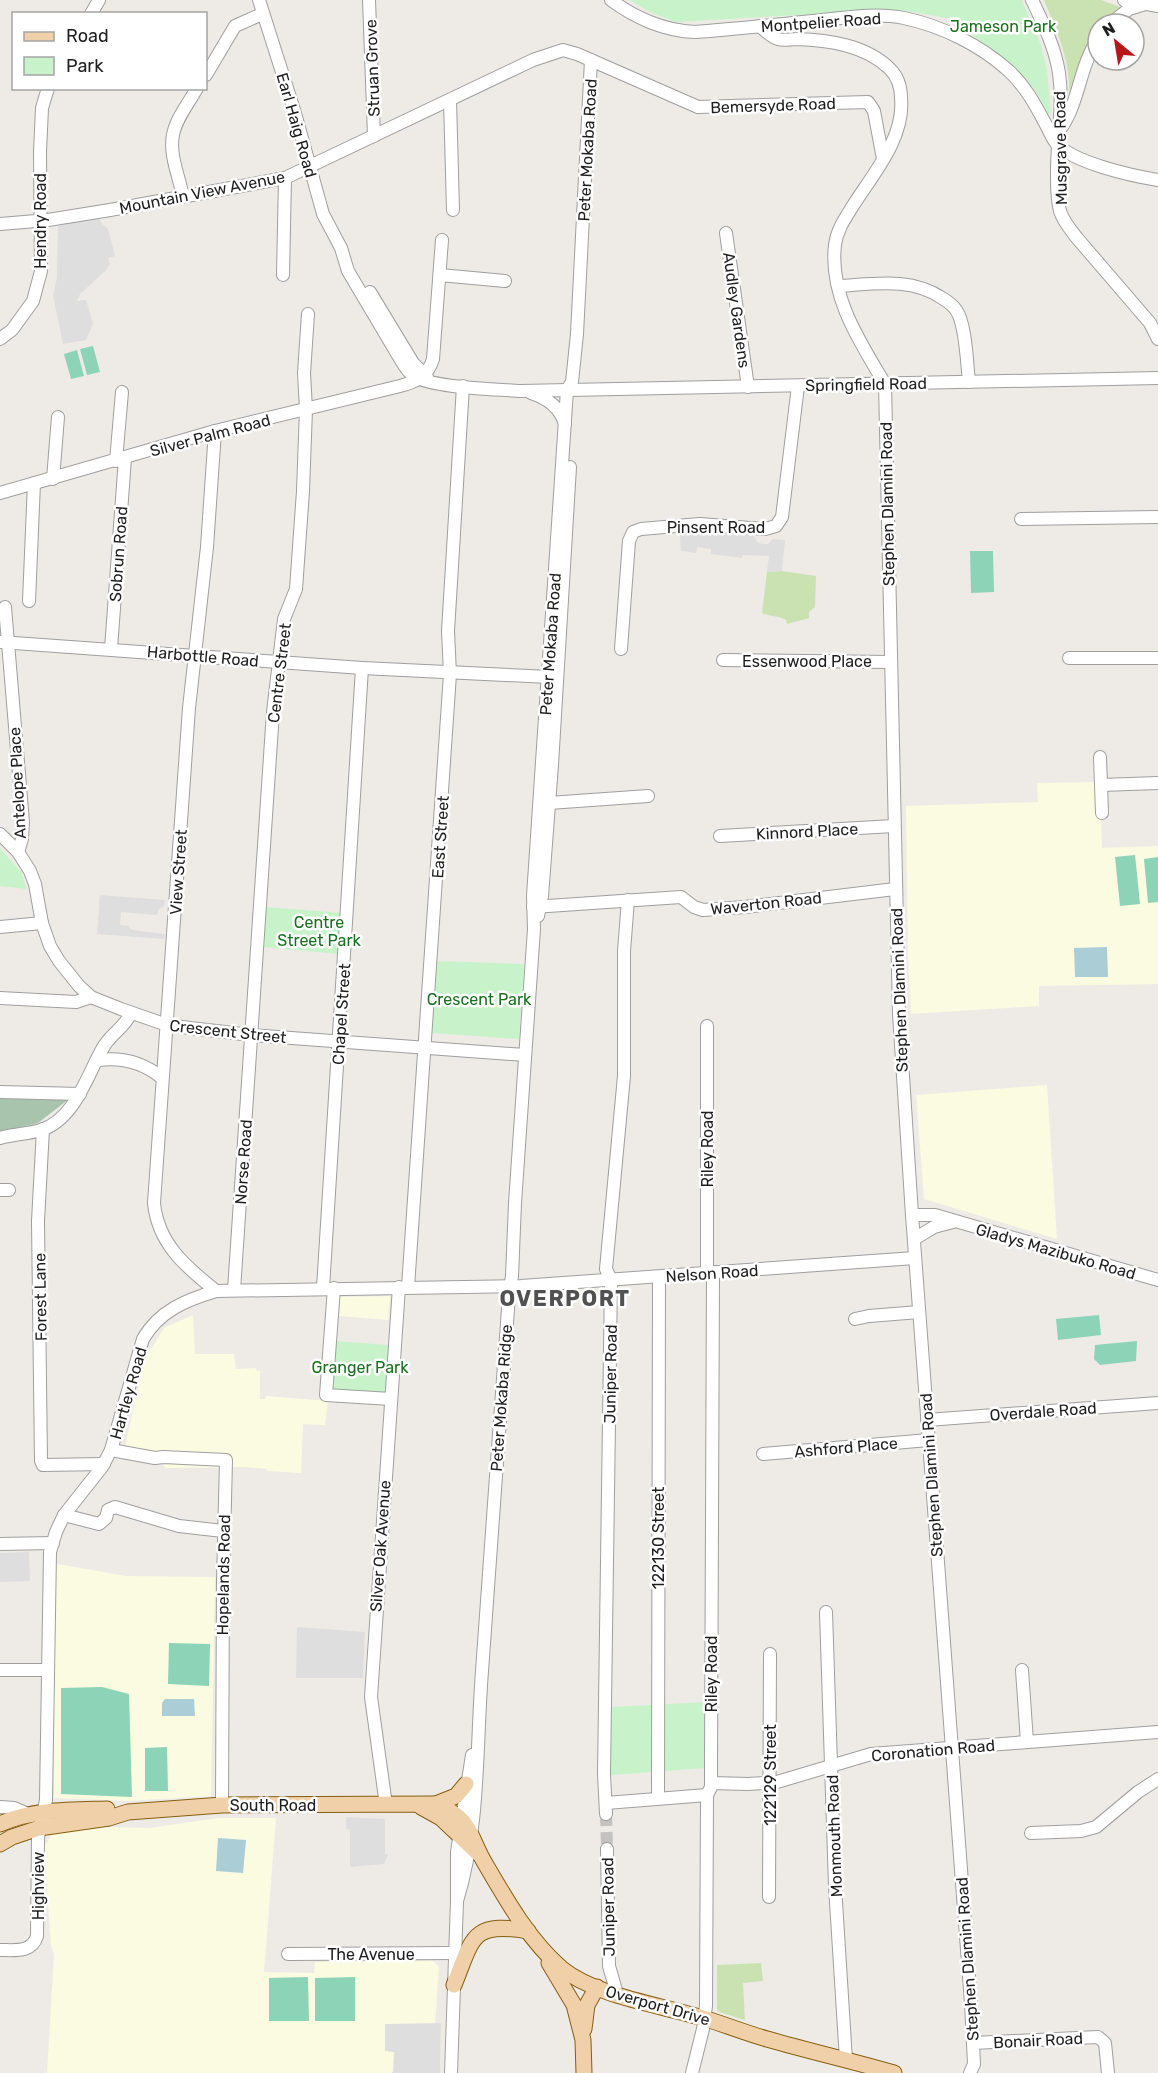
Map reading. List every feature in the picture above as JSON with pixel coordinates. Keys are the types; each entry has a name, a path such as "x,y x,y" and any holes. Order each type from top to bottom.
{"main road":[{"path":"436,1804 456,1796 466,1784"},
{"name":"South Road","path":"37,1819 109,1809 128,1812 222,1805 436,1804"},
{"path":"436,1804 451,1810 462,1820 470,1843"},
{"path":"419,1805 441,1818 470,1843"},
{"path":"0,1824 10,1819 37,1819"},
{"path":"0,1844 37,1819"},
{"name":"Overport Drive","path":"470,1843 544,1952 576,1979 657,2007 705,2018 756,2036 894,2073"},
{"path":"454,1985 471,1944 481,1933 500,1927 528,1931"},
{"path":"544,1952 574,2005 583,2040"},
{"path":"584,2073 585,2012 597,1987"}],"street":[{"name":"Earl Haig Road","path":"259,0 295,113 323,214 340,248 355,267 425,379"},
{"name":"Struan Grove","path":"369,0 374,136"},
{"name":"Montpelier Road","path":"611,0 636,15 676,31 695,32 852,17 903,18 948,33 983,51 1021,84 1058,138 1083,159 1102,167 1158,180"},
{"name":"Musgrave Road","path":"1032,0 1054,54 1059,75 1057,197 1060,211 1066,224 1150,323 1158,339"},
{"path":"1128,3 1153,4"},
{"path":"207,73 235,26 244,20 262,14"},
{"path":"778,25 795,39"},
{"name":"Stephen Dlamini Road","path":"760,26 776,38 784,40 840,44 863,51 874,56 891,70 900,88 902,111 891,146 844,220 839,231 835,254 845,314 885,384 899,1014 974,2070"},
{"name":"Mountain View Avenue","path":"0,224 116,210 285,178 533,60 556,52 570,51 591,60"},
{"name":"Bemersyde Road","path":"591,60 698,107 868,102 876,118 883,159"},
{"name":"Peter Mokaba Road","path":"537,907 578,311 591,60"},
{"path":"1058,138 1070,114 1086,60"},
{"name":"Hendry Road","path":"0,339 12,330 25,315 38,290 41,271 42,108 47,90"},
{"path":"183,196 172,150 172,137 178,121 197,90"},
{"path":"450,100 453,210"},
{"path":"283,275 285,178"},
{"name":"Audley Gardens","path":"726,233 748,387"},
{"path":"442,240 433,359 425,379 463,386 520,391 571,388"},
{"path":"440,275 506,281"},
{"path":"839,286 910,284 930,289 946,300 957,310 963,331 969,382"},
{"name":"Centre Street","path":"251,1035 273,712 284,619 296,589 306,409 304,373 308,314"},
{"path":"1140,379 1158,367"},
{"name":"Springfield Road","path":"571,388 748,387 1158,378"},
{"name":"Silver Palm Road","path":"0,493 215,432 425,379"},
{"name":"East Street","path":"404,1287 425,1048 450,674 448,642 463,386"},
{"name":"Pinsent Road","path":"621,650 629,541 633,532 641,529 700,524 765,529 776,526 779,522 783,509 798,386"},
{"name":"Peter Mokaba Road","path":"537,907 549,803 549,677 566,425 571,388"},
{"path":"520,391 553,403 566,425"},
{"name":"Sobrun Road","path":"111,649 121,459 122,392"},
{"path":"53,479 58,417"},
{"name":"View Street","path":"215,432 207,547 189,708 162,1078 155,1215 158,1226 174,1253 216,1291"},
{"path":"29,601 34,483"},
{"path":"1021,519 1158,517"},
{"name":"Antelope Place","path":"5,607 4,642 22,822 22,839 18,852"},
{"name":"Harbottle Road","path":"4,642 450,674 549,677"},
{"path":"1069,658 1158,658"},
{"name":"Essenwood Place","path":"723,660 890,662"},
{"name":"Chapel Street","path":"363,668 340,1041 328,1288 326,1395 391,1399"},
{"path":"1100,757 1102,813"},
{"path":"1101,785 1158,783"},
{"path":"549,803 648,796"},
{"name":"Kinnord Place","path":"720,836 894,826"},
{"name":"Crescent Street","path":"0,834 18,852 30,871 35,884 42,923 50,946 79,986 91,997 167,1025 251,1035 525,1055"},
{"name":"Waverton Road","path":"537,907 681,897 694,907 703,910 895,889"},
{"name":"Juniper Road","path":"606,1808 604,1774 611,1280 606,1264 624,1076 624,951 628,900"},
{"name":"Peter Mokaba Ridge","path":"451,2073 457,1901 455,1880 470,1843 477,1783 478,1724 537,907"},
{"path":"0,927 42,923"},
{"path":"0,998 76,1002 91,997"},
{"path":"0,1138 44,1129 67,1111 80,1094 108,1040 122,1027 131,1013"},
{"name":"Riley Road","path":"692,2073 705,2018 709,1789 710,1272 707,1026"},
{"name":"Norse Road","path":"234,1290 251,1035"},
{"path":"98,1060 117,1059 135,1062 162,1078"},
{"path":"0,1092 80,1094"},
{"name":"Forest Lane","path":"44,1129 38,1221 43,1465 104,1464"},
{"name":"Gladys Mazibuko Road","path":"912,1215 935,1215 1158,1280"},
{"name":"Gladys Mazibuko Road","path":"914,1239 934,1227 953,1222"},
{"name":"Nelson Road","path":"510,1286 915,1257"},
{"name":"122130 Street","path":"658,1798 659,1277"},
{"name":"Hartley Road","path":"37,1819 46,1800 49,1562 53,1543 64,1515 104,1464 111,1450 136,1359 143,1339 151,1326 184,1302 216,1291 510,1286"},
{"name":"Silver Oak Avenue","path":"386,1804 371,1697 391,1399 404,1287"},
{"path":"855,1319 919,1312"},
{"name":"Overdale Road","path":"927,1420 1158,1402"},
{"name":"Ashford Place","path":"763,1454 928,1440"},
{"name":"Hopelands Road","path":"111,1450 155,1458 226,1460 223,1531 222,1805"},
{"path":"64,1515 99,1524 106,1518 108,1510 115,1507 178,1526 223,1531"},
{"path":"0,1544 53,1543"},
{"name":"Monmouth Road","path":"826,1612 835,1886 846,2060"},
{"name":"122129 Street","path":"769,1897 770,1654"},
{"path":"0,1670 48,1670"},
{"path":"1022,1670 1027,1742"},
{"name":"Peter Mokaba Ridge","path":"462,1820 466,1784 478,1724"},
{"name":"Coronation Road","path":"606,1808 709,1789 770,1783 831,1768 871,1754 1158,1732"},
{"path":"1031,1833 1081,1831 1096,1827 1138,1792 1158,1779"},
{"name":"South Road","path":"0,1807 14,1808 37,1819"},
{"name":"Highview","path":"0,1950 23,1950 30,1947 38,1936 37,1819"},
{"name":"Juniper Road","path":"607,1849 609,1966 617,1994"},
{"name":"The Avenue","path":"288,1954 454,1953"},
{"name":"Juniper Road","path":"597,1987 609,1966"},
{"name":"Bonair Road","path":"973,2043 1098,2037 1105,2043 1108,2073"}],"shaded area":[{"path":"98,217 108,229 115,256 108,258 110,264 106,270 80,294 77,301 86,300 93,324 86,340 63,344 53,295 57,278 58,226"},
{"path":"702,530 753,535 758,543 763,544 768,544 773,539 785,540 782,571 767,572 769,556 742,555 742,558 711,554 711,549 697,547 696,553 681,551 680,534"},
{"path":"1095,782 1097,818 1101,819 1102,848 1158,846 1158,984 1039,986 1039,1006 911,1014 906,806 1038,802 1037,783"},
{"path":"100,895 165,900 164,906 158,910 157,915 121,912 120,925 129,926 133,930 165,934 164,939 97,934"},
{"path":"1047,1085 1057,1239 924,1199 916,1095"},
{"path":"0,1099 69,1099 38,1123 0,1132"},
{"path":"390,1296 388,1320 339,1316 340,1297"},
{"path":"193,1315 195,1354 234,1354 236,1369 256,1368 260,1371 260,1399 265,1399 266,1396 328,1401 325,1425 303,1424 301,1473 245,1467 165,1468 159,1455 125,1447 146,1351 151,1349 164,1328"},
{"path":"29,1552 30,1581 0,1582 0,1553"},
{"path":"52,1563 126,1576 215,1577 211,1796 127,1801 54,1798"},
{"path":"297,1627 365,1632 363,1678 296,1678"},
{"path":"346,1817 385,1819 385,1854 388,1854 384,1864 350,1867 350,1830 346,1828"},
{"path":"219,1818 276,1818 264,1972 314,1973 315,1962 433,1961 439,1967 435,2023 441,2023 440,2073 47,2073 54,1955 51,1946 44,1847 52,1834 107,1827 149,1828"},
{"path":"441,2023 440,2073 391,2073 393,2072 394,2052 385,2051 385,2024"}],"green space":[{"name":"Jameson Park","path":"629,0 1022,0 1041,45 1047,70 1051,113 1048,114 1023,75 975,37 963,21 902,10 884,10 676,22 652,13"},
{"path":"1044,0 1101,0 1123,8 1119,12 1086,12 1086,61 1069,98 1068,72 1059,36"},
{"path":"93,346 100,372 87,375 80,349"},
{"path":"77,350 84,376 71,379 64,354"},
{"path":"970,551 993,551 994,592 971,593"},
{"path":"782,571 816,576 815,607 809,612 809,618 787,624 783,618 762,613 767,572"},
{"path":"0,848 21,872 27,889 0,886"},
{"path":"1135,855 1140,904 1120,906 1115,857"},
{"path":"1158,857 1158,902 1148,903 1144,859"},
{"name":"Centre Street Park","path":"266,907 343,913 339,954 262,947"},
{"name":"Crescent Park","path":"437,961 524,964 519,1039 431,1033"},
{"path":"1099,1315 1101,1335 1058,1340 1056,1319"},
{"name":"Granger Park","path":"335,1341 388,1345 386,1393 332,1390"},
{"path":"1137,1341 1136,1361 1100,1365 1094,1359 1095,1345"},
{"path":"169,1643 210,1644 209,1686 168,1684"},
{"path":"102,1687 129,1694 132,1797 61,1794 61,1688"},
{"path":"706,1702 706,1768 611,1775 611,1707"},
{"path":"167,1747 168,1791 145,1791 145,1748"},
{"path":"761,1963 763,1981 743,1983 745,2020 719,2012 717,2009 717,1965"},
{"path":"308,1977 309,2021 269,2021 269,1978"},
{"path":"355,1977 355,2021 315,2021 315,1978"}],"water":[{"path":"1107,947 1108,977 1075,977 1074,948"},
{"path":"165,1699 194,1699 195,1716 162,1716 162,1703"},
{"path":"218,1838 246,1840 243,1873 216,1871"}],"tunnel":[{"path":"606,1814 607,1849"}],"district":[{"name":"OVERPORT","path":"565,1298"}]}
